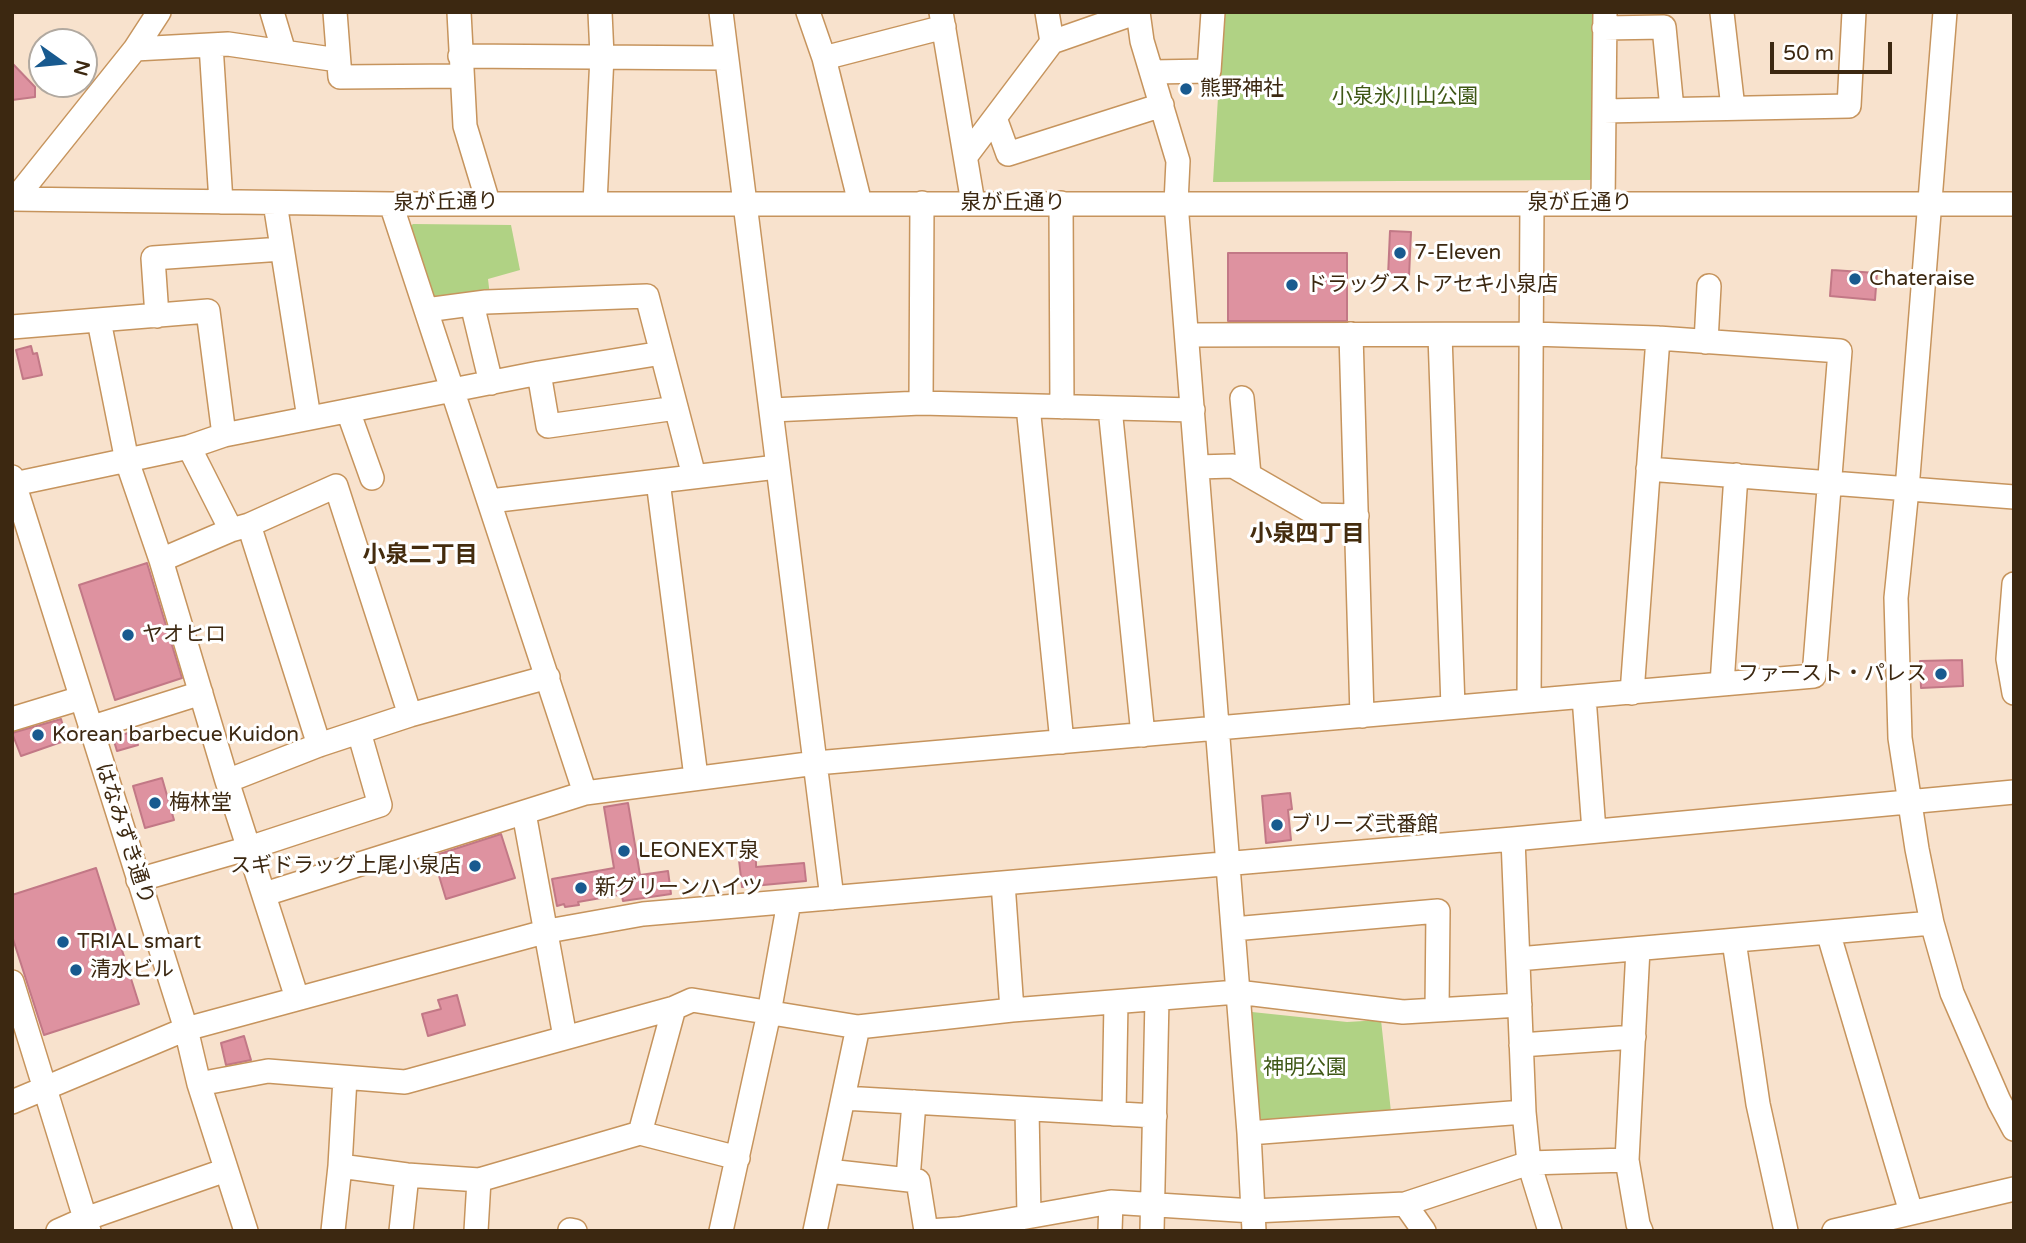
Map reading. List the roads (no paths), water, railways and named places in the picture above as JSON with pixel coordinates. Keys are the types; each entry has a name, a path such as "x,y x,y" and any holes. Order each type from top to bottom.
{"street":[{"path":"14,199 135,49 159,12"},
{"path":"272,12 285,52"},
{"path":"335,12 340,77 602,56 726,58"},
{"path":"459,12 465,126 488,202"},
{"path":"595,203 602,56 600,12"},
{"path":"721,12 832,898"},
{"path":"808,12 824,58 860,203"},
{"path":"1047,12 1052,42"},
{"path":"966,156 1052,42 1138,12 1142,41 1178,161 1176,203 1249,1133 1253,1221"},
{"path":"1152,72 1209,71 1213,12"},
{"path":"1604,111 1849,106 1854,12"},
{"path":"1945,12 1896,598 1900,738 1932,923 1952,993 2014,1129"},
{"path":"1722,13 1733,108"},
{"path":"824,58 943,20 973,203"},
{"path":"1603,204 1604,20 1664,27 1672,109"},
{"path":"135,49 228,44 338,60"},
{"path":"211,45 221,202"},
{"path":"995,118 1008,154 1162,105"},
{"name":"泉が丘通り","path":"14,199 391,204 2014,204"},
{"path":"275,203 309,418"},
{"path":"921,403 922,203"},
{"path":"1061,203 1062,407"},
{"path":"1529,700 1532,203"},
{"path":"391,204 585,793"},
{"path":"157,316 153,258 282,248"},
{"path":"1706,342 1709,286"},
{"path":"426,310 472,304 647,296 694,477"},
{"path":"472,304 491,383"},
{"path":"12,327 208,311 223,435"},
{"path":"99,321 127,461 161,560 227,781 297,998"},
{"path":"1351,334 1362,716"},
{"path":"265,894 585,793 695,777 816,763 1814,676 1840,351 1658,338 1532,334 1187,335"},
{"path":"1440,335 1453,707"},
{"path":"1632,693 1658,338"},
{"path":"13,481 127,461 189,447 223,435 309,418 539,373 662,353"},
{"path":"539,373 548,426 676,408"},
{"path":"1242,398 1249,475"},
{"path":"772,410 921,403 1193,410"},
{"path":"1028,406 1062,742"},
{"path":"1110,408 1143,735"},
{"path":"348,411 372,478"},
{"path":"189,447 240,528 319,746"},
{"path":"1197,467 1233,466 1318,515 1357,516"},
{"path":"490,501 777,467"},
{"path":"1648,469 2014,497"},
{"path":"1722,684 1736,475"},
{"name":"はなみずき通り","path":"13,481 186,1029 199,1084 246,1231"},
{"path":"658,481 695,777"},
{"path":"161,560 336,486 410,715"},
{"path":"2013,592 2008,659 2014,693"},
{"path":"227,781 410,715 548,677"},
{"path":"90,728 201,693"},
{"path":"1584,697 1594,831"},
{"path":"12,719 81,698"},
{"path":"138,880 249,848 380,805 359,732"},
{"path":"12,1101 186,1029 548,931 643,914 1513,839 2014,792"},
{"path":"524,813 548,931 565,1037"},
{"path":"1513,839 1524,1112 1529,1163 1550,1231"},
{"path":"1003,883 1012,1010"},
{"path":"721,1231 769,1013 789,902"},
{"path":"1233,929 1438,911 1437,1010"},
{"path":"1518,959 1932,923"},
{"path":"1828,932 1911,1212"},
{"path":"1734,941 1758,1104 1786,1231"},
{"path":"1638,949 1627,1160 1641,1231"},
{"path":"12,982 87,1225"},
{"path":"199,1084 268,1071 405,1082 674,1008 692,1000 858,1027 1012,1010 1237,992 1403,1012 1520,1005"},
{"path":"1152,1231 1157,999"},
{"path":"1114,1114 1116,1002"},
{"path":"640,1133 674,1008"},
{"path":"815,1231 858,1027"},
{"path":"1521,1045 1634,1037"},
{"path":"333,1231 345,1078"},
{"path":"843,1098 1154,1116"},
{"path":"908,1179 914,1102"},
{"path":"1027,1109 1029,1216"},
{"path":"1249,1133 1524,1112"},
{"path":"340,1167 479,1180 640,1133 738,1158"},
{"path":"828,1171 918,1181 927,1231 1004,1226 1029,1216 1060,1221 1111,1202 1153,1205 1253,1221 1405,1204 1529,1163 1627,1160"},
{"path":"58,1231 87,1225 226,1170"},
{"path":"401,1231 407,1175"},
{"path":"476,1231 479,1180"},
{"path":"1835,1231 2014,1189"},
{"path":"1110,1231 1111,1202"},
{"path":"1405,1204 1424,1231"}],"place":[{"name":"熊野神社","path":"1186,89"},
{"name":"7-Eleven","path":"1400,253"},
{"name":"Chateraise","path":"1855,279"},
{"name":"ドラッグストアセキ小泉店","path":"1292,285"},
{"name":"ヤオヒロ","path":"128,635"},
{"name":"ファースト・パレス","path":"1941,674"},
{"name":"Korean barbecue Kuidon","path":"38,735"},
{"name":"梅林堂","path":"155,803"},
{"name":"ブリーズ弐番館","path":"1277,825"},
{"name":"LEONEXT泉","path":"624,851"},
{"name":"スギドラッグ上尾小泉店","path":"475,866"},
{"name":"新グリーンハイツ","path":"581,888"},
{"name":"TRIAL smart","path":"63,942"},
{"name":"清水ビル","path":"76,970"}],"district":[{"name":"小泉四丁目","path":"1307,535"},
{"name":"小泉二丁目","path":"420,556"}],"park label":[{"name":"小泉氷川山公園","path":"1405,97"},
{"name":"神明公園","path":"1305,1068"}]}
